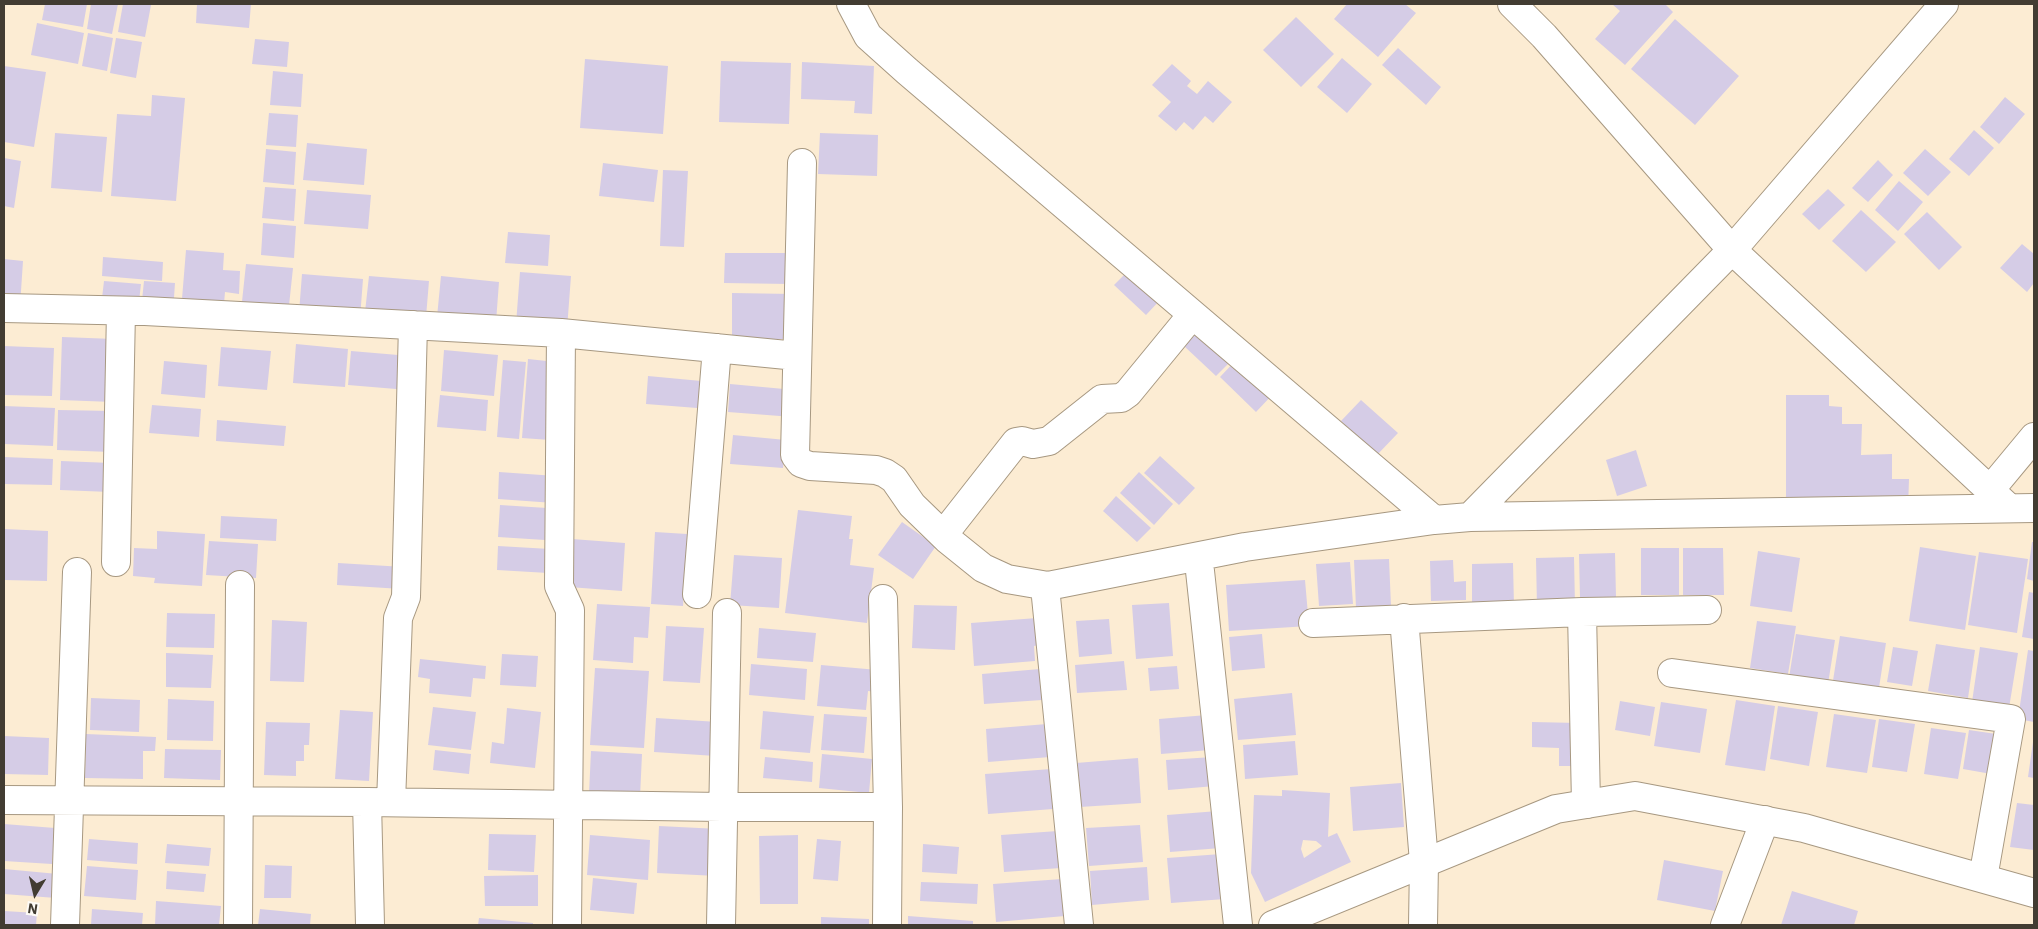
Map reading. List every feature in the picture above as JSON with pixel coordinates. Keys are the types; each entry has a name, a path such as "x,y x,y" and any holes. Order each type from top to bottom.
{"street":[{"path":"851,4 868,36 1434,520"},
{"path":"1512,4 1544,36 1732,250 2010,502"},
{"path":"1470,517 1732,250 1944,4"},
{"path":"802,162 795,455 801,463 810,466 876,470 885,473 894,479 912,505 943,535 983,568 1007,579 1044,586 1245,547 1434,520 1470,517 2010,502"},
{"path":"4,308 121,311 561,333 798,356"},
{"path":"116,562 121,311"},
{"path":"943,535 1016,442 1022,441 1033,444 1050,441 1102,399 1121,398 1192,315"},
{"path":"370,925 379,802 398,618 406,597 413,325"},
{"path":"561,333 559,586 570,610 567,925"},
{"path":"697,594 717,348"},
{"path":"2010,502 2034,438"},
{"path":"1200,571 1238,925"},
{"path":"65,925 77,572"},
{"path":"238,925 240,586"},
{"path":"1046,597 1079,925"},
{"path":"883,599 888,807 887,925"},
{"path":"1313,623 1582,612 1707,610"},
{"path":"1582,612 1586,804"},
{"path":"721,925 727,613"},
{"path":"1404,618 1424,862 1423,925"},
{"path":"1672,673 2011,719 1984,878"},
{"path":"1273,925 1556,809 1636,796 1804,828 2034,893"},
{"path":"4,800 888,807"},
{"path":"1725,925 1765,820"}],"building":[{"path":"45,4 87,4 83,27 42,20"},
{"path":"91,4 118,4 112,34 87,29"},
{"path":"123,4 151,5 145,37 118,32"},
{"path":"197,4 251,4 249,28 196,23"},
{"path":"1347,4 1405,4 1416,13 1378,57 1334,19"},
{"path":"1612,4 1665,4 1673,12 1625,65 1595,39 1620,11"},
{"path":"1296,17 1334,54 1301,87 1263,50"},
{"path":"1675,19 1739,76 1695,125 1631,69"},
{"path":"37,23 84,33 78,64 31,55"},
{"path":"88,33 113,38 107,71 82,66"},
{"path":"116,38 142,42 136,78 110,73"},
{"path":"255,39 289,42 287,67 252,64"},
{"path":"1398,48 1441,87 1426,105 1382,65"},
{"path":"1342,58 1372,84 1347,113 1317,87"},
{"path":"585,59 668,66 663,134 580,128"},
{"path":"721,61 791,63 789,124 719,122"},
{"path":"802,62 874,66 872,114 854,113 855,101 801,99"},
{"path":"1172,64 1191,81 1187,86 1197,94 1208,81 1232,102 1213,123 1205,116 1193,130 1184,122 1176,131 1158,116 1171,102 1152,85"},
{"path":"4,66 46,72 34,147 4,142"},
{"path":"273,71 303,74 301,107 270,105"},
{"path":"152,95 185,98 176,201 111,196 117,114 151,116"},
{"path":"2005,97 2025,114 1999,144 1980,127"},
{"path":"269,113 298,115 296,147 266,145"},
{"path":"1974,130 1994,148 1969,176 1949,159"},
{"path":"55,133 107,137 102,192 51,188"},
{"path":"820,133 878,135 877,176 818,174"},
{"path":"307,143 367,149 364,185 303,180"},
{"path":"266,149 296,152 294,185 263,182"},
{"path":"1925,149 1951,172 1928,196 1903,173"},
{"path":"4,158 21,161 14,208 4,206"},
{"path":"1878,160 1893,175 1868,202 1852,188"},
{"path":"603,163 658,170 654,202 599,196"},
{"path":"663,170 688,171 684,247 660,246"},
{"path":"1899,181 1923,202 1898,231 1875,210"},
{"path":"265,187 296,189 294,221 262,218"},
{"path":"1828,189 1845,205 1819,230 1802,214"},
{"path":"307,190 371,195 368,229 304,224"},
{"path":"1861,210 1896,242 1866,272 1832,241"},
{"path":"1927,212 1962,247 1939,270 1904,234"},
{"path":"263,223 296,226 294,258 261,255"},
{"path":"508,232 550,235 548,266 505,263"},
{"path":"2022,244 2034,254 2034,283 2027,292 2000,268"},
{"path":"186,250 224,253 223,270 240,271 239,294 225,292 223,315 181,311"},
{"path":"725,253 790,253 790,284 724,283"},
{"path":"103,257 163,262 162,281 102,276"},
{"path":"4,259 23,261 20,306 4,304"},
{"path":"246,264 293,268 288,315 241,311"},
{"path":"1131,268 1162,298 1146,315 1114,285"},
{"path":"520,272 571,276 567,329 516,324"},
{"path":"302,274 363,279 360,318 299,313"},
{"path":"369,276 429,281 426,317 365,312"},
{"path":"441,276 499,282 496,322 437,317"},
{"path":"104,281 141,284 138,310 101,307"},
{"path":"144,281 175,283 173,312 141,310"},
{"path":"732,293 793,294 793,339 732,339"},
{"path":"1203,327 1235,357 1216,376 1184,346"},
{"path":"62,337 114,339 113,402 60,400"},
{"path":"296,344 348,349 345,387 293,383"},
{"path":"4,346 54,348 52,396 4,395"},
{"path":"221,347 271,351 267,390 218,386"},
{"path":"444,350 498,355 494,396 441,391"},
{"path":"351,351 410,356 408,390 348,385"},
{"path":"1238,358 1274,393 1256,412 1220,377"},
{"path":"528,359 556,362 550,440 522,438"},
{"path":"503,360 526,362 519,439 497,437"},
{"path":"164,361 207,365 205,398 161,394"},
{"path":"648,376 712,382 710,409 646,404"},
{"path":"730,384 795,390 793,417 728,412"},
{"path":"440,395 488,400 486,431 437,427"},
{"path":"1786,395 1829,395 1829,406 1842,407 1842,424 1862,424 1861,455 1892,454 1892,479 1909,479 1908,509 1786,508"},
{"path":"1361,400 1398,433 1377,455 1341,421"},
{"path":"152,405 201,409 199,437 149,433"},
{"path":"4,406 55,408 53,446 4,444"},
{"path":"58,410 113,411 111,452 57,450"},
{"path":"217,420 286,426 284,446 216,441"},
{"path":"733,435 786,440 783,468 730,464"},
{"path":"1636,450 1647,486 1617,496 1606,460"},
{"path":"1160,456 1195,488 1179,505 1144,473"},
{"path":"4,457 53,459 52,485 4,484"},
{"path":"61,461 111,463 110,492 60,490"},
{"path":"499,472 556,476 554,503 498,499"},
{"path":"1139,472 1173,504 1154,525 1120,493"},
{"path":"1116,496 1151,528 1137,542 1103,511"},
{"path":"500,505 547,508 545,540 498,537"},
{"path":"798,510 852,516 849,539 853,539 850,565 874,568 867,623 785,613"},
{"path":"221,516 277,519 276,541 220,538"},
{"path":"902,522 936,546 913,579 878,555"},
{"path":"4,529 48,531 47,581 4,580"},
{"path":"157,531 205,534 202,586 154,583 155,578 133,576 134,548 157,549"},
{"path":"655,532 687,534 683,606 651,604"},
{"path":"572,539 625,543 622,591 569,587"},
{"path":"209,541 258,544 256,578 206,575"},
{"path":"2032,542 2034,542 2034,581 2027,579"},
{"path":"498,546 550,549 548,573 497,570"},
{"path":"1920,547 1976,556 1965,630 1909,621"},
{"path":"1641,548 1679,548 1679,595 1641,595"},
{"path":"1683,548 1723,548 1724,595 1683,595"},
{"path":"1758,551 1800,558 1792,612 1750,606"},
{"path":"1979,552 2028,559 2017,633 1968,625"},
{"path":"1615,553 1616,597 1580,598 1579,554"},
{"path":"734,555 782,558 779,608 730,605"},
{"path":"1574,557 1575,606 1537,607 1536,558"},
{"path":"1389,559 1391,606 1356,608 1354,560"},
{"path":"1453,560 1454,582 1466,581 1466,600 1431,601 1430,561"},
{"path":"1350,562 1353,604 1319,606 1316,564"},
{"path":"338,563 404,567 402,589 337,585"},
{"path":"1513,563 1514,606 1472,607 1472,564"},
{"path":"1305,580 1309,626 1229,631 1226,585"},
{"path":"2029,592 2034,593 2034,639 2022,637"},
{"path":"1169,603 1173,656 1136,659 1132,605"},
{"path":"597,604 650,607 648,638 634,637 633,663 593,660"},
{"path":"914,605 957,606 955,650 912,648"},
{"path":"167,613 215,614 214,648 166,647"},
{"path":"1037,618 1039,645 1034,646 1035,661 974,666 971,623"},
{"path":"1109,619 1112,654 1079,657 1076,621"},
{"path":"272,620 307,622 304,682 270,681"},
{"path":"1757,621 1796,626 1788,674 1750,668"},
{"path":"666,626 704,628 700,683 663,681"},
{"path":"759,628 816,633 813,662 757,658"},
{"path":"1262,634 1265,668 1232,671 1229,637"},
{"path":"1796,634 1835,640 1827,690 1788,684"},
{"path":"1840,636 1886,643 1878,694 1832,687"},
{"path":"1936,644 1975,650 1968,698 1928,691"},
{"path":"1893,647 1918,651 1912,686 1887,682"},
{"path":"1980,647 2018,653 2009,708 1972,702"},
{"path":"2028,650 2034,651 2034,722 2018,719"},
{"path":"166,653 213,655 211,688 166,687"},
{"path":"502,654 538,656 536,687 500,685"},
{"path":"420,659 486,666 485,679 473,678 471,697 429,693 430,679 418,677"},
{"path":"1124,661 1127,690 1077,693 1075,665"},
{"path":"751,664 807,669 805,700 749,695"},
{"path":"821,665 878,670 876,692 868,691 866,710 817,706"},
{"path":"1177,666 1179,689 1150,691 1148,668"},
{"path":"595,668 649,671 644,748 590,745"},
{"path":"1040,669 1042,700 984,704 982,674"},
{"path":"1292,693 1296,735 1238,740 1234,699"},
{"path":"91,698 140,700 139,732 90,730"},
{"path":"168,699 214,701 213,741 167,740"},
{"path":"1736,700 1775,706 1765,771 1725,765"},
{"path":"1620,701 1655,707 1650,736 1615,730"},
{"path":"1661,702 1707,709 1700,753 1654,746"},
{"path":"1778,706 1818,712 1809,766 1770,759"},
{"path":"433,707 476,712 471,750 428,745"},
{"path":"507,708 541,712 535,768 490,763 492,742 504,744"},
{"path":"340,710 373,712 369,781 335,779"},
{"path":"763,711 814,716 810,753 760,749"},
{"path":"824,714 867,717 864,753 821,750"},
{"path":"1834,714 1876,720 1867,773 1826,767"},
{"path":"1207,715 1210,750 1161,754 1159,719"},
{"path":"656,718 718,722 716,756 654,752"},
{"path":"1879,719 1915,724 1907,772 1872,767"},
{"path":"266,722 310,723 309,745 304,745 304,761 296,761 296,776 264,775"},
{"path":"1532,722 1579,723 1578,766 1559,766 1559,748 1532,747"},
{"path":"1047,724 1050,757 988,762 986,729"},
{"path":"1931,728 1966,733 1958,779 1924,774"},
{"path":"1969,730 2003,735 1997,775 1963,769"},
{"path":"86,734 156,737 155,751 143,751 143,779 85,778"},
{"path":"4,736 49,738 48,775 4,774"},
{"path":"1295,741 1298,775 1245,779 1243,745"},
{"path":"2034,742 2034,778 2028,777"},
{"path":"165,749 221,750 220,780 164,778"},
{"path":"435,750 471,754 469,774 433,770"},
{"path":"591,751 642,754 640,797 589,794"},
{"path":"822,754 872,759 869,793 819,788"},
{"path":"765,757 813,762 812,782 763,778"},
{"path":"1213,757 1215,786 1168,790 1166,760"},
{"path":"1138,758 1141,803 1080,807 1076,763"},
{"path":"1051,769 1053,809 988,814 985,774"},
{"path":"1401,783 1404,827 1353,831 1350,787"},
{"path":"1282,790 1330,793 1328,837 1337,833 1351,862 1265,902 1251,873 1254,795 1282,796","holes":["1303,840 1316,841 1322,846 1304,858 1301,849"]},
{"path":"2017,803 2034,805 2034,850 2010,847"},
{"path":"1218,811 1221,848 1170,852 1167,815"},
{"path":"4,824 55,828 52,864 4,861"},
{"path":"1140,825 1143,862 1089,866 1086,828"},
{"path":"659,826 719,829 717,876 657,873"},
{"path":"1058,831 1061,868 1004,872 1001,835"},
{"path":"489,834 536,835 534,872 488,870"},
{"path":"590,835 650,840 648,880 587,875"},
{"path":"798,835 798,904 760,904 759,836"},
{"path":"89,839 138,843 137,864 87,860"},
{"path":"817,839 841,841 838,881 813,879"},
{"path":"167,844 211,848 209,866 165,863"},
{"path":"923,844 959,847 957,874 922,872"},
{"path":"1221,854 1225,899 1171,903 1167,858"},
{"path":"1664,860 1723,871 1715,911 1657,900"},
{"path":"265,865 292,866 291,898 264,898"},
{"path":"87,866 138,870 136,900 84,896"},
{"path":"1147,867 1149,900 1092,905 1090,871"},
{"path":"4,869 58,874 56,898 4,894"},
{"path":"167,871 206,874 204,892 166,889"},
{"path":"538,875 538,906 485,906 484,876"},
{"path":"593,878 637,883 634,914 590,910"},
{"path":"1062,879 1065,916 996,922 993,884"},
{"path":"921,882 978,884 977,904 920,901"},
{"path":"1792,891 1858,911 1854,925 1781,925"},
{"path":"156,901 221,906 219,925 155,925"},
{"path":"92,909 143,913 142,925 91,925"},
{"path":"260,909 311,914 310,925 258,925"},
{"path":"4,911 37,913 36,925 4,925"},
{"path":"908,916 973,921 973,925 908,925"},
{"path":"821,917 869,919 869,925 821,925"},
{"path":"479,918 533,923 533,925 478,925"}]}
